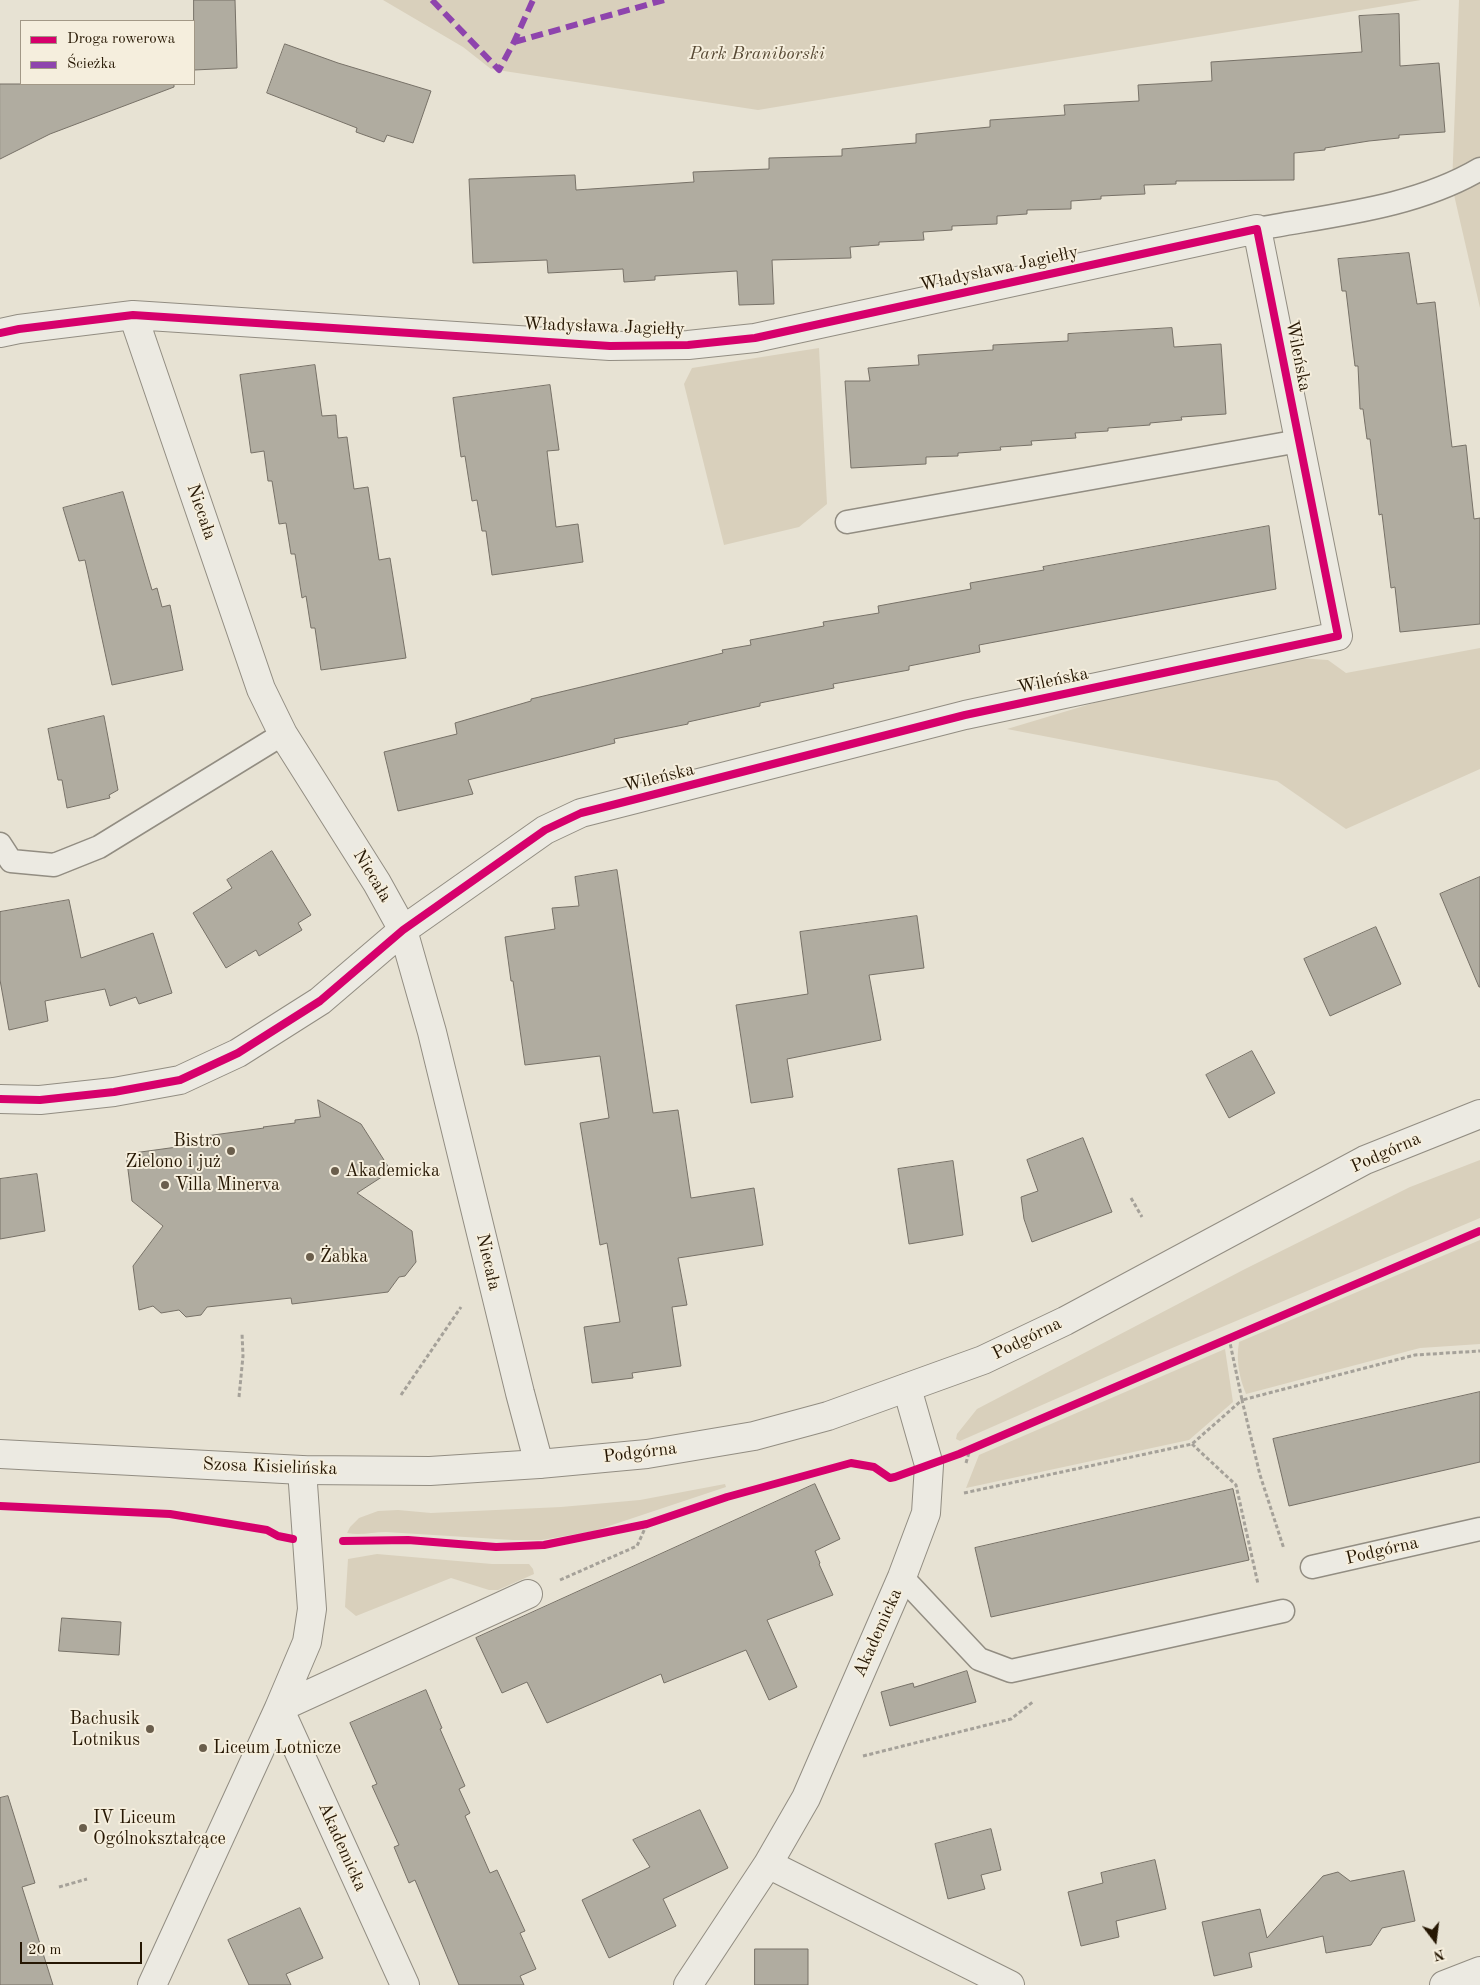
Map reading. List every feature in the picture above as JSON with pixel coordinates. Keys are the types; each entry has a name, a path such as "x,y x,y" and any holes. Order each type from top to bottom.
{"street":[{"name":"Władysława Jagiełły","path":"0,333 134,315 610,346 688,345 755,338 1257,229"},
{"name":"Wileńska","path":"403,930 545,830 581,813 965,715 1338,636 1257,229"},
{"name":"Niecała","path":"134,315 261,689 283,734 377,883 403,930 432,1032 539,1464"},
{"path":"0,1099 40,1100 114,1092 180,1080 238,1053 320,1001 403,930"},
{"name":"Podgórna","path":"539,1464 647,1454 754,1436 828,1416 983,1360 1065,1321 1315,1186 1379,1154 1480,1114"},
{"name":"Akademicka","path":"688,1985 768,1864 806,1798 902,1577 926,1512 929,1465 907,1388"},
{"name":"Szosa Kisielińska","path":"0,1454 302,1470 430,1471 539,1464"},
{"path":"152,1985 279,1708 307,1642 312,1609 302,1470"},
{"path":"279,1708 528,1594"},
{"name":"Akademicka","path":"279,1708 405,1985"},
{"path":"768,1864 1010,1985"},
{"path":"1444,1985 1480,1971"}],"lane":[{"name":"Władysława Jagiełły","path":"1257,229 1397,202 1463,179 1480,169"},
{"path":"847,522 1299,441"},
{"path":"0,844 11,861 54,865 99,847 283,734"},
{"name":"Podgórna","path":"1312,1567 1480,1528"},
{"path":"902,1577 979,1659 1010,1671 1274,1613"}],"path":[{"path":"1131,1198 1142,1217"},
{"path":"401,1395 465,1302"},
{"path":"239,1397 243,1356 242,1334"},
{"path":"1229,1338 1260,1475 1283,1550 1293,1548"},
{"path":"959,1494 1192,1444 1242,1400 1415,1354 1480,1351"},
{"path":"1192,1444 1236,1485 1274,1613"},
{"path":"966,1467 970,1449"},
{"path":"528,1594 637,1546 647,1524"},
{"path":"819,1766 1011,1719 1035,1701"},
{"path":"59,1887 87,1878"}],"green space":[{"name":"Park Braniborski","path":"383,0 1421,0 758,110 491,69 463,47"},
{"path":"1459,0 1480,0 1480,308 1452,186"},
{"path":"819,348 827,504 799,527 724,545 684,384 692,368"},
{"path":"1480,648 1480,769 1346,829 1277,781 1007,729 1254,655 1328,660 1346,673"},
{"path":"1480,1160 1480,1218 1165,1351 960,1441 956,1439 957,1434 977,1409 1245,1269 1410,1187"},
{"path":"1480,1240 1480,1344 1420,1348 1246,1394 1239,1368 1239,1342"},
{"path":"1225,1349 1233,1402 1189,1440 966,1488 979,1455"},
{"path":"725,1484 726,1487 594,1531 542,1540 386,1532 347,1533 359,1518 378,1511 398,1510 431,1513 561,1507 640,1500"},
{"path":"377,1554 492,1564 529,1564 534,1574 498,1590 489,1590 451,1578 356,1616 345,1607 348,1559"}],"building":[{"path":"194,0 235,0 237,68 195,70"},
{"path":"1399,14 1400,66 1439,63 1445,132 1399,135 1399,138 1294,153 1294,180 1176,181 1176,184 1144,185 1145,194 1101,196 1101,199 1071,201 1071,209 1027,210 1027,214 997,216 997,224 952,226 952,230 923,232 924,240 879,242 879,245 850,247 851,258 772,260 774,304 739,305 737,271 655,276 655,280 624,282 623,269 548,273 547,260 473,263 469,179 575,175 576,190 694,182 693,172 769,169 769,158 842,156 842,149 916,143 916,134 990,127 990,120 1065,115 1064,105 1139,101 1138,85 1212,81 1211,62 1362,52 1359,16"},
{"path":"285,44 338,63 431,91 413,143 387,135 384,142 356,132 357,128 267,93"},
{"path":"0,84 174,85 174,87 50,134 0,159"},
{"path":"1409,253 1417,304 1435,302 1452,447 1466,445 1474,519 1480,518 1480,624 1400,632 1395,587 1391,588 1382,514 1379,515 1370,439 1367,439 1363,409 1360,409 1358,366 1355,366 1346,291 1342,291 1338,259"},
{"path":"1172,328 1174,347 1221,344 1226,414 1181,417 1182,420 1150,423 1150,425 1108,428 1108,431 1075,433 1076,438 1031,441 1032,445 1000,447 1001,450 958,453 958,456 926,457 926,464 851,468 845,381 870,381 868,368 919,365 918,355 993,350 993,345 1068,341 1068,334"},
{"path":"315,365 322,416 336,415 338,438 347,437 354,489 368,487 379,560 390,558 406,658 321,670 315,628 311,628 306,596 302,598 295,554 291,554 286,523 279,524 272,481 268,481 264,451 251,453 240,375"},
{"path":"550,385 559,450 547,451 556,527 578,524 583,562 492,575 486,531 482,531 477,500 472,501 465,456 461,457 453,398"},
{"path":"123,492 152,590 157,588 162,607 170,605 183,670 112,685 85,560 79,561 63,508"},
{"path":"1269,526 1276,589 979,645 980,652 909,666 909,670 833,684 834,688 760,703 760,706 688,722 688,724 614,739 615,743 468,780 473,794 398,811 384,752 457,734 455,723 531,701 531,699 723,653 722,650 751,645 750,640 824,626 823,622 879,613 878,606 971,589 970,583 1044,570 1043,567"},
{"path":"104,716 118,790 109,795 110,798 67,808 62,780 58,780 48,729"},
{"path":"272,851 311,915 298,923 302,930 259,956 256,950 226,968 193,913 232,888 227,880"},
{"path":"617,870 653,1113 678,1110 691,1198 754,1188 763,1245 678,1258 687,1305 672,1307 681,1366 632,1373 633,1378 592,1383 584,1327 620,1322 607,1243 600,1245 580,1123 609,1118 600,1056 525,1065 505,937 555,929 552,908 579,906 575,877"},
{"path":"1480,877 1480,987 1479,987 1440,894"},
{"path":"69,900 81,958 153,933 172,993 139,1004 136,997 110,1006 105,989 45,1001 48,1021 9,1030 0,980 0,912"},
{"path":"917,916 924,968 869,975 881,1040 787,1059 793,1097 751,1103 736,1005 808,994 800,932"},
{"path":"1376,927 1401,984 1330,1016 1304,959"},
{"path":"1252,1051 1275,1093 1229,1118 1206,1075"},
{"path":"318,1100 361,1124 391,1171 357,1193 412,1231 416,1262 405,1276 399,1277 388,1292 292,1304 291,1298 207,1307 201,1315 186,1317 179,1310 161,1313 153,1306 139,1310 133,1266 163,1226 132,1201 126,1154 199,1144 206,1136 295,1123 295,1120 320,1117"},
{"path":"1083,1138 1112,1212 1032,1242 1024,1219 1021,1197 1038,1191 1027,1160"},
{"path":"953,1161 963,1235 909,1244 898,1169"},
{"path":"37,1174 45,1231 0,1239 0,1179"},
{"path":"1480,1392 1480,1462 1289,1506 1273,1439"},
{"path":"815,1484 840,1539 815,1551 833,1595 767,1620 797,1687 769,1700 746,1650 664,1683 661,1674 547,1723 527,1682 502,1693 476,1638"},
{"path":"1233,1489 1249,1560 991,1617 975,1548"},
{"path":"62,1618 121,1622 119,1655 59,1651"},
{"path":"967,1671 976,1702 890,1726 881,1692 913,1683 914,1687"},
{"path":"426,1690 442,1728 440,1729 465,1786 459,1789 470,1813 465,1816 490,1873 497,1870 525,1931 520,1933 536,1969 520,1976 524,1985 459,1985 415,1880 409,1883 394,1847 399,1845 372,1786 377,1784 350,1723"},
{"path":"8,1796 35,1883 22,1887 53,1985 0,1985 0,1798"},
{"path":"700,1810 728,1868 663,1899 676,1926 609,1958 582,1900 650,1867 633,1840"},
{"path":"991,1829 1001,1870 981,1875 985,1889 948,1899 935,1844"},
{"path":"1155,1860 1166,1909 1116,1921 1119,1937 1081,1946 1068,1892 1103,1883 1101,1873"},
{"path":"1404,1871 1415,1921 1382,1928 1371,1945 1326,1953 1323,1936 1249,1953 1252,1967 1214,1976 1202,1922 1260,1909 1267,1938 1323,1876 1338,1872 1350,1881"},
{"path":"300,1908 323,1958 286,1974 291,1985 249,1985 228,1940"},
{"path":"755,1949 808,1949 808,1985 755,1985"}],"marked path":[{"path":"432,0 499,70 533,0"},
{"path":"514,42 664,0"}],"cycle path":[{"path":"0,333 133,315 610,346 688,345 755,338 1257,229 1338,636 965,715 581,813 545,830 403,930 320,1001 238,1053 180,1080 114,1092 40,1100 0,1099"},
{"path":"343,1541 408,1540 496,1547 544,1545 647,1524 727,1497 851,1463 874,1467 890,1478 895,1477 959,1454 1480,1231"},
{"path":"0,1506 170,1514 267,1530 278,1536 293,1539"}],"place":[{"name":"Bistro Zielono i już","path":"231,1151"},
{"name":"Akademicka","path":"335,1171"},
{"name":"Villa Minerva","path":"165,1185"},
{"name":"Żabka","path":"310,1257"},
{"name":"Bachusik Lotnikus","path":"150,1729"},
{"name":"Liceum Lotnicze","path":"203,1748"},
{"name":"IV Liceum Ogólnokształcące","path":"83,1828"}]}
